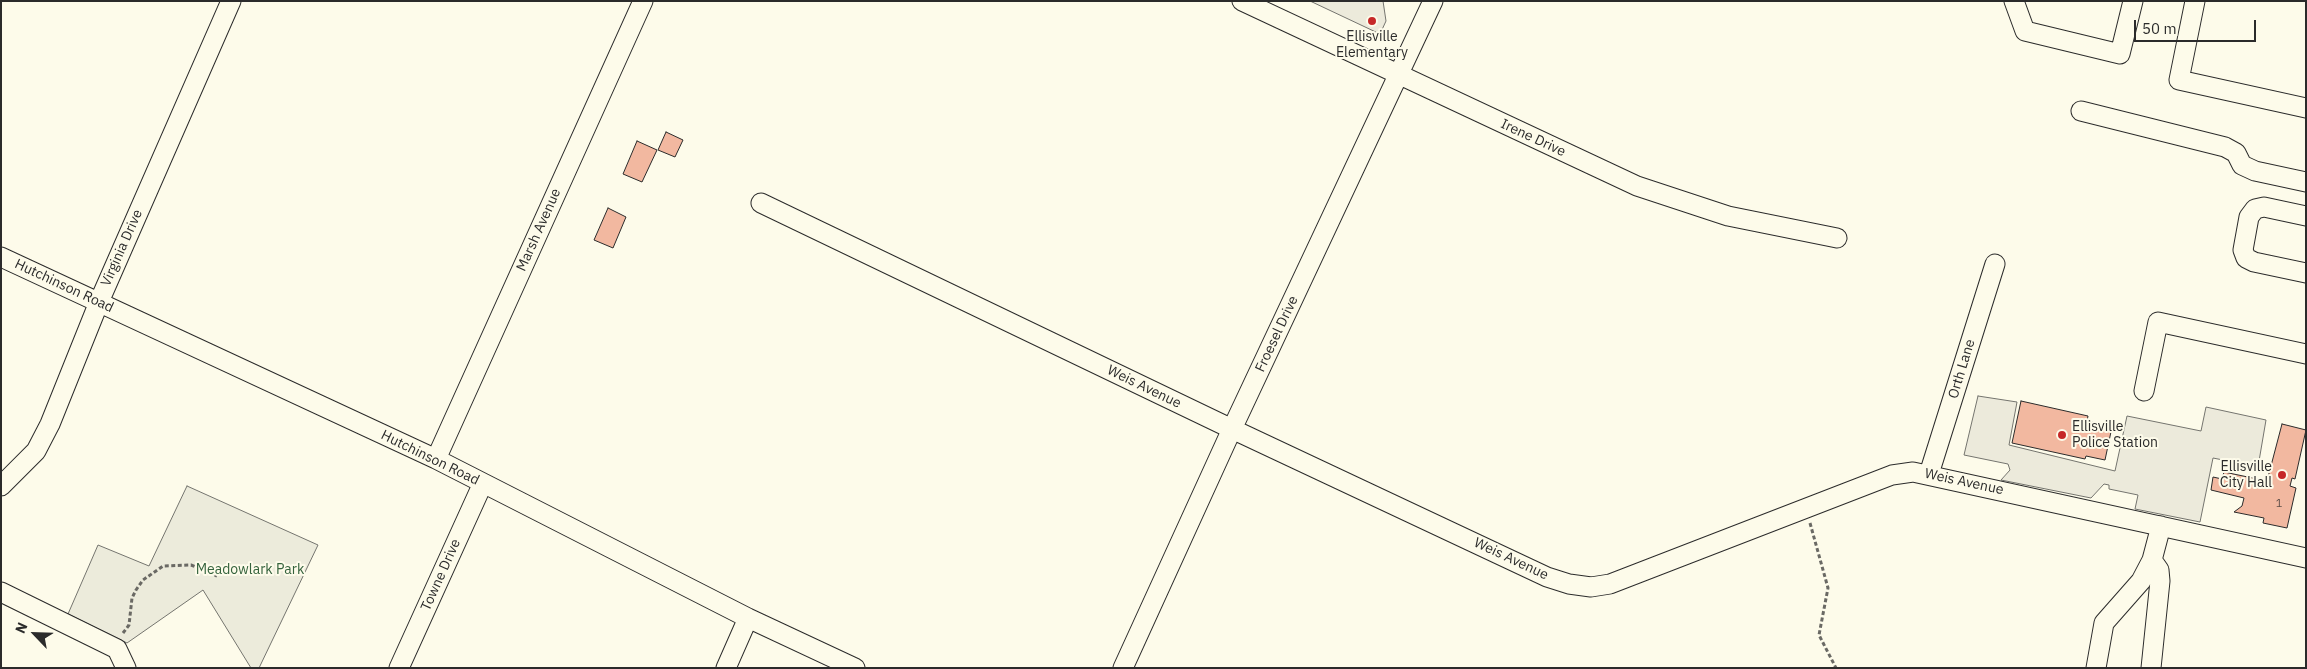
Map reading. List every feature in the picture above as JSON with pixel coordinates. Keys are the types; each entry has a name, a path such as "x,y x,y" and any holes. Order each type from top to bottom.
{"street":[{"name":"Virginia Drive","path":"1,486 36,451 50,424 99,302 231,1"},
{"name":"Marsh Avenue","path":"436,459 643,1"},
{"name":"Irene Drive","path":"1242,1 1398,76 1637,186 1728,216 1837,238"},
{"name":"Froesel Drive","path":"1123,668 1433,1"},
{"path":"2014,1 2026,31 2120,54 2133,1"},
{"path":"2195,1 2179,80 2306,108"},
{"path":"2081,111 2225,147 2236,154 2242,165 2255,171 2306,182"},
{"name":"Weis Avenue","path":"761,203 1232,430 1547,577 1569,584 1591,587 1610,584 1892,476 1913,472 2306,558"},
{"path":"2306,216 2264,207 2255,209 2249,217 2243,250 2246,258 2254,262 2306,273"},
{"name":"Hutchinson Road","path":"1,256 436,459 748,618 855,668"},
{"name":"Orth Lane","path":"1929,474 1995,264"},
{"path":"2144,391 2158,322 2306,354"},
{"name":"Towne Drive","path":"399,668 483,483"},
{"path":"2096,668 2104,623 2142,581 2152,560 2162,526"},
{"path":"2152,560 2159,570 2160,581 2152,668"},
{"path":"1,592 104,641 117,649 123,662"},
{"path":"726,668 748,618"}],"path":[{"path":"1809,519 1828,588 1819,635 1836,668"},
{"path":"123,634 129,625 132,598 136,590 143,580 158,569 177,564 191,565 217,576"}],"green space":[{"name":"Meadowlark Park","path":"187,486 318,545 259,668 251,668 203,590 127,643 68,614 98,545 149,566"}],"shaded area":[{"name":"Ellisville Elementary","path":"1310,1 1383,1 1386,21 1380,34"},
{"path":"1978,396 2017,402 2009,445 2115,471 2127,416 2201,431 2206,407 2266,420 2258,467 2213,458 2200,522 2135,509 2138,495 2109,489 2109,485 2104,484 2091,498 2001,480 2010,470 2008,464 1964,455"}],"building":[{"path":"666,132 683,140 675,157 658,150"},
{"path":"637,141 657,150 642,182 623,174"},
{"path":"608,208 626,217 613,248 594,240"},
{"name":"Ellisville Police Station","path":"2021,401 2088,416 2087,421 2112,427 2105,460 2086,456 2085,459 2012,443"},
{"name":"Ellisville City Hall","path":"2282,424 2306,430 2295,479 2292,478 2290,486 2296,488 2287,528 2263,523 2264,518 2234,512 2242,506 2244,498 2211,490 2213,477 2222,479 2224,472 2267,481"}],"place":[{"name":"Ellisville Elementary","path":"1372,21"},
{"name":"Ellisville Police Station","path":"2062,435"},
{"name":"Ellisville City Hall","path":"2282,475"}]}
